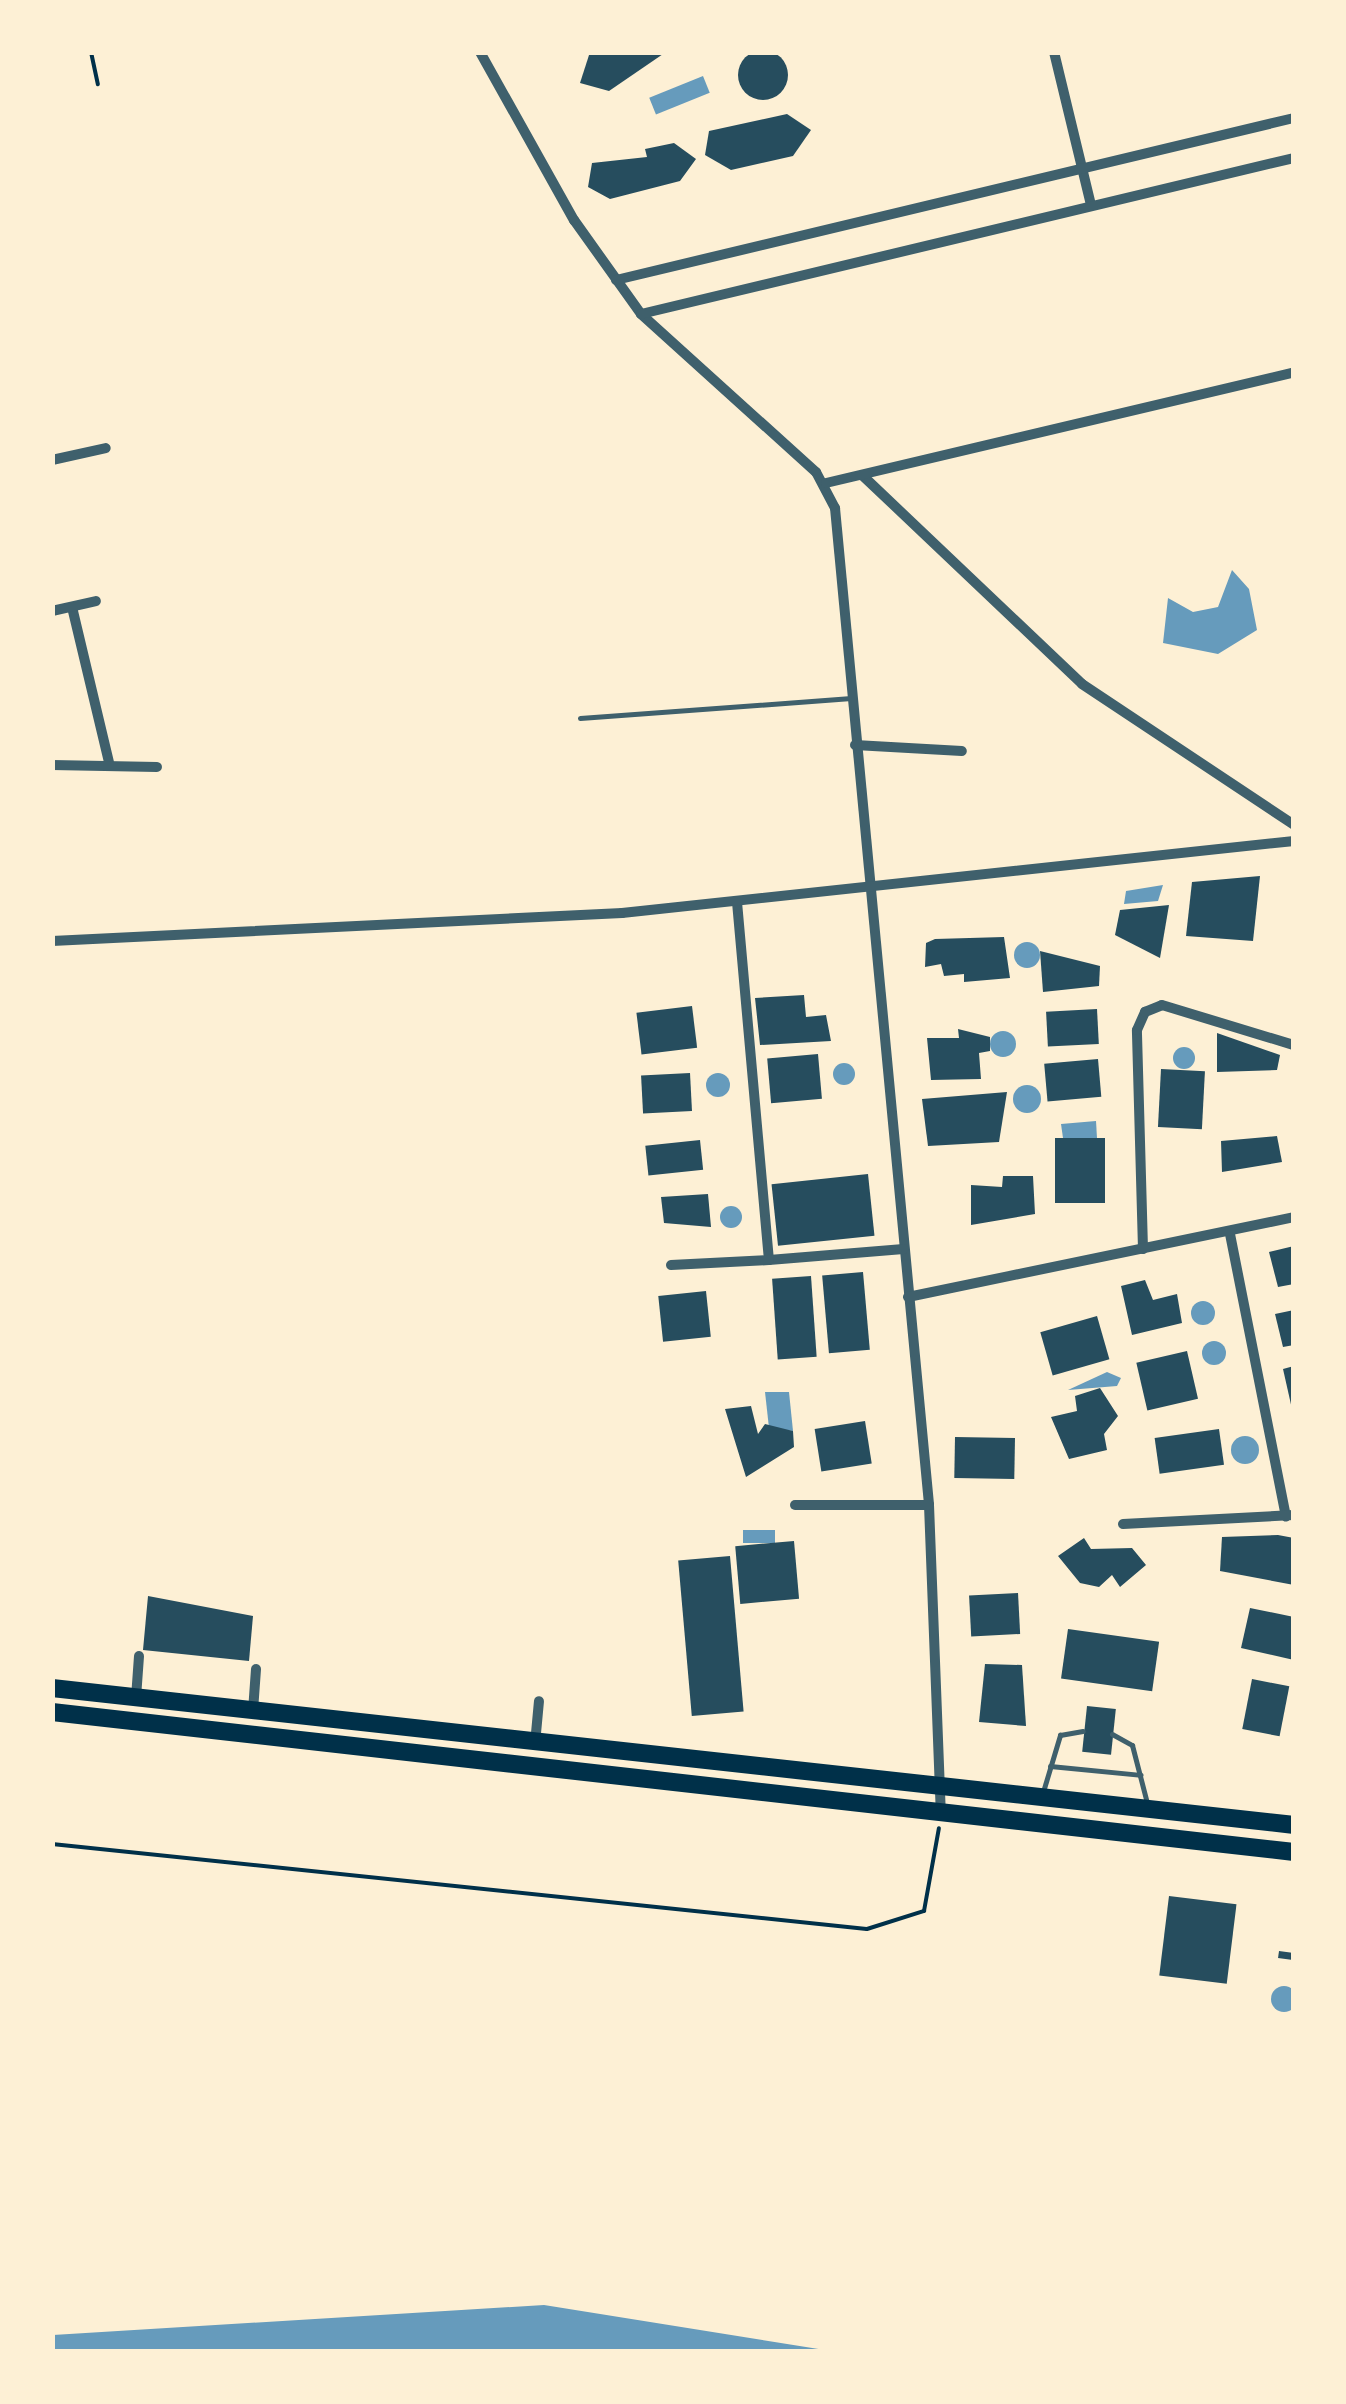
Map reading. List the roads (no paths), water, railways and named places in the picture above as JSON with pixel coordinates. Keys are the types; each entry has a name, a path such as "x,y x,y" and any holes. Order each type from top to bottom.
{"highway":[{"path":"52,1688 940,1790 1294,1826"},
{"path":"52,1712 1038,1827 1294,1852"},
{"path":"588,1774 590,1751"},
{"path":"1038,1827 1040,1800"},
{"path":"1149,1810 1149,1838"}],"street":[{"path":"480,52 616,280 641,314 826,483 839,523 855,745 929,1505 941,1815"},
{"path":"1054,52 1090,205"},
{"path":"616,280 1294,118"},
{"path":"641,314 1294,158"},
{"path":"826,483 1294,372"},
{"path":"52,460 106,448"},
{"path":"862,475 1082,684 1294,825"},
{"path":"52,611 96,601"},
{"path":"72,606 109,762"},
{"path":"855,745 962,750"},
{"path":"52,765 109,762 157,767"},
{"path":"52,941 737,902 1294,841"},
{"path":"737,902 769,1260"},
{"path":"1144,1249 1137,1030 1145,1012 1162,1005 1294,1046"},
{"path":"908,1297 1230,1234 1294,1217"},
{"path":"1123,1524 1290,1516 1230,1234"},
{"path":"671,1265 904,1249"},
{"path":"795,1505 929,1505"},
{"path":"136,1698 139,1656"},
{"path":"254,1712 256,1669"},
{"path":"534,1744 539,1701"}],"lane":[{"path":"580,718 851,698"},
{"path":"1040,1800 1060,1735 1083,1730"},
{"path":"1112,1734 1130,1742 1149,1810"},
{"path":"1050,1766 1141,1775"}],"water":[{"path":"703,76 710,93 656,114 649,98"},
{"path":"1232,570 1249,589 1257,630 1218,654 1163,643 1168,598 1193,612 1218,607"},
{"path":"1163,885 1158,901 1124,904 1126,891"},
{"path":"1027,942 1036,946 1040,955 1036,964 1027,968 1018,964 1014,955 1018,946"},
{"path":"1003,1031 1012,1035 1016,1044 1012,1053 1003,1057 994,1053 990,1044 994,1035"},
{"path":"1184,1047 1192,1050 1192,1066 1184,1069 1176,1066 1173,1058 1176,1050"},
{"path":"840,1063 848,1063 855,1074 848,1085 840,1085 833,1078 833,1070"},
{"path":"718,1073 727,1076 727,1094 718,1097 709,1094 706,1085 709,1076"},
{"path":"1027,1085 1037,1089 1041,1099 1037,1109 1027,1113 1017,1109 1013,1099 1017,1089"},
{"path":"1096,1121 1097,1138 1063,1138 1061,1124"},
{"path":"731,1206 739,1209 739,1225 731,1228 723,1225 720,1217 723,1209"},
{"path":"1203,1301 1215,1313 1203,1325 1191,1313"},
{"path":"1214,1341 1226,1353 1214,1365 1202,1353"},
{"path":"1107,1372 1121,1378 1117,1386 1068,1390"},
{"path":"765,1392 789,1392 793,1431 769,1428"},
{"path":"1245,1436 1255,1440 1259,1450 1255,1460 1245,1464 1235,1460 1231,1450 1235,1440"},
{"path":"743,1530 775,1530 775,1543 743,1543"},
{"path":"1284,1986 1293,1990 1297,1999 1293,2008 1284,2012 1275,2008 1271,1999 1275,1990"},
{"path":"544,2305 831,2351 53,2351 53,2335"}]}
